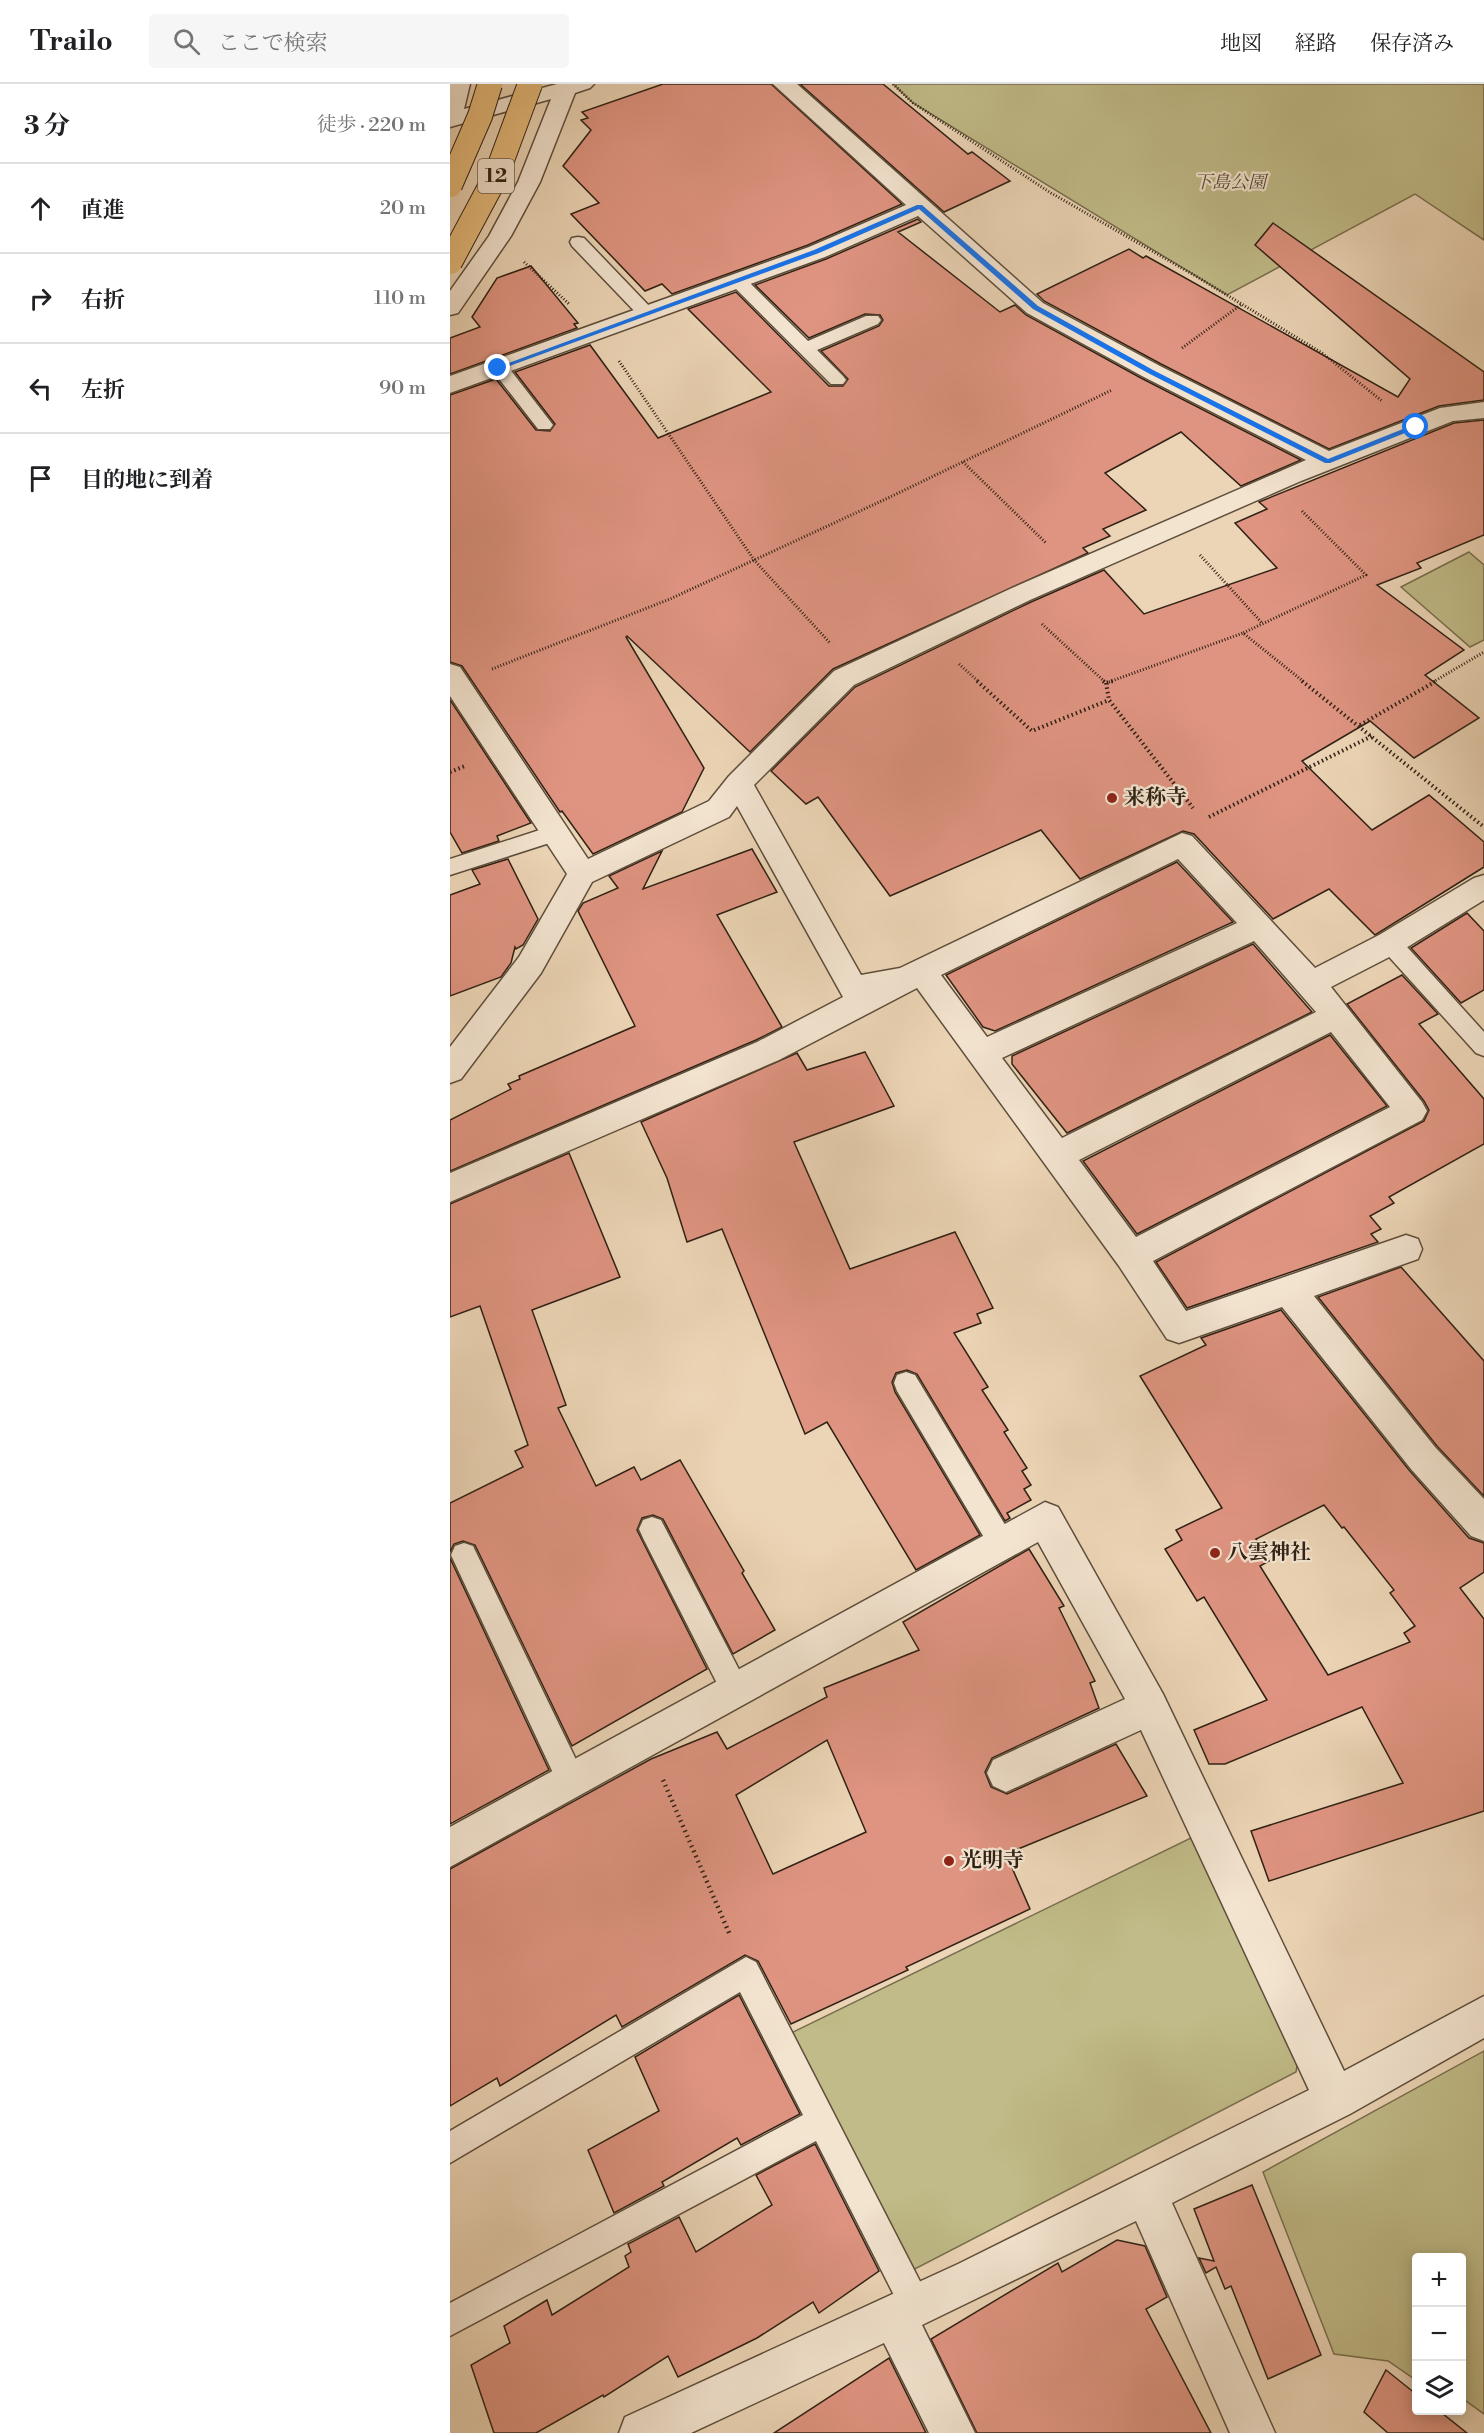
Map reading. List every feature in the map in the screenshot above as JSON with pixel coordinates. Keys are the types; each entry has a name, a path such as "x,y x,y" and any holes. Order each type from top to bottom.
{"highway":[{"path":"450,184 480,116 490,84"},
{"name":"12","path":"450,262 473,225 504,159 559,87"}],"street":[{"path":"459,84 450,119 516,102 559,87"},
{"path":"784,84 919,207 1035,308 1150,371 1328,461"},
{"path":"450,308 500,236 529,182 559,87"},
{"path":"450,385 817,252 919,207"},
{"path":"450,1070 530,965 582,874 719,809 739,783 844,678 1013,598 1274,483 1449,414 1482,412"},
{"path":"453,679 582,874"},
{"path":"739,783 853,988 924,975 1131,1256 1179,1328 1406,1250"},
{"path":"450,1188 768,1051 906,978 1182,844 1311,984 1334,1017 1411,1111 1131,1256"},
{"path":"1311,984 1390,943 1484,886"},
{"path":"982,1053 1259,926"},
{"path":"1057,1156 1334,1017"},
{"path":"1290,1291 1423,1458 1484,1524"},
{"path":"450,1848 1045,1519 1150,1707 1335,2099"},
{"path":"1006,1773 1150,1707"},
{"path":"641,2433 685,2424 905,2311 1335,2099 1484,2016"},
{"path":"1146,2194 1253,2433"},
{"path":"905,2311 953,2433"}],"lane":[{"path":"578,242 646,314"},
{"path":"737,280 837,380"},
{"path":"805,348 872,320"},
{"path":"498,368 544,425"},
{"path":"450,867 555,832"},
{"path":"1390,943 1484,1047"},
{"path":"906,1383 1001,1542"},
{"path":"652,1529 735,1690"},
{"path":"464,1555 572,1780"},
{"path":"450,2148 746,1972 822,2121 905,2311"},
{"path":"450,2320 822,2121"}],"path":[{"path":"892,84 913,103 1051,193 1322,353 1416,427"},
{"path":"500,236 505,244 599,331 754,560 857,672"},
{"path":"453,679 670,599 963,462 1150,371 1242,304"},
{"path":"963,462 1075,571"},
{"path":"1106,684 1243,633 1366,575 1274,483"},
{"path":"1176,528 1262,623"},
{"path":"1013,598 1106,684 1109,699 1203,820"},
{"path":"1243,633 1484,827"},
{"path":"930,637 1032,731 1109,699"},
{"path":"1360,725 1484,652"},
{"path":"1182,844 1203,820 1372,736"},
{"path":"646,1739 746,1972"}],"green space":[{"name":"下島公園","path":"893,84 1484,84 1484,240 1415,194 1227,295 913,103"},
{"path":"1469,552 1484,565 1484,640 1470,647 1401,587"},
{"path":"1197,1835 1298,2059 1296,2072 909,2272 789,2034"},
{"path":"1484,2051 1484,2414 1466,2401 1466,2253 1412,2253 1412,2377 1388,2361 1334,2354 1263,2172"}],"building":[{"path":"663,84 771,84 902,204 808,245 672,294 662,284 645,291 571,214 599,203 563,166 591,130 581,120 588,118 582,112"},
{"path":"800,84 883,84 968,154 972,152 1010,181 944,212"},
{"path":"918,219 921,222 898,232 1000,312 1015,305 1026,315 1141,378 1301,460 1241,486 1181,432 1105,473 1146,510 1103,529 1110,536 1083,548 1088,553 833,669 750,752 627,636 704,768 682,812 593,854 562,811 560,812 462,666 450,662 450,395 496,379 536,430 550,431 555,424 515,372 590,345 658,438 771,392 688,309 736,292 829,386 843,386 848,379 821,351 879,326 883,320 880,315 865,314 809,338 755,285 826,259"},
{"path":"1273,223 1484,372 1484,400 1439,406 1329,449 1161,364 1044,301 1037,294 1129,249 1143,258 1146,256 1398,397 1410,379 1255,245"},
{"path":"531,266 578,323 574,324 577,328 450,374 450,338 480,327 472,317 497,278"},
{"path":"1484,420 1484,535 1417,563 1421,568 1377,585 1464,650 1425,675 1479,718 1414,758 1370,721 1302,761 1372,830 1429,795 1484,842 1484,867 1375,935 1329,889 1273,919 1194,834 1183,831 1080,879 1041,830 890,896 818,797 806,804 771,771 855,687 1031,602 1104,570 1144,614 1277,568 1235,523 1267,509 1259,502 1454,423"},
{"path":"450,700 531,823 497,836 499,841 462,853 450,832"},
{"path":"752,849 777,892 717,915 782,1027 450,1171 450,1120 511,1089 508,1084 520,1079 519,1076 635,1026 578,911 583,903 618,888 609,876 662,851 643,889"},
{"path":"508,859 538,919 523,945 516,949 515,947 511,963 501,977 450,996 450,895 480,884 472,870"},
{"path":"1177,862 1233,922 995,1031 983,1027 946,975"},
{"path":"1467,913 1484,931 1484,990 1461,1003 1411,948"},
{"path":"1253,944 1312,1012 1067,1133 1012,1064 1012,1056"},
{"path":"1402,975 1438,1014 1419,1024 1484,1099 1484,1144 1389,1197 1394,1203 1370,1216 1381,1229 1371,1234 1378,1242 1187,1308 1156,1262 1424,1121 1429,1110 1424,1101 1347,1004"},
{"path":"1330,1035 1387,1106 1137,1234 1083,1161"},
{"path":"865,1052 894,1106 794,1142 850,1269 955,1232 993,1308 977,1314 981,1323 954,1333 988,1387 982,1390 1008,1430 1004,1432 1027,1468 1022,1471 1031,1485 1024,1489 1031,1500 1007,1513 1010,1518 1005,1521 917,1374 907,1370 896,1373 892,1382 895,1392 980,1535 916,1570 827,1422 805,1434 722,1229 687,1242 667,1178 641,1122 797,1053 807,1070"},
{"path":"569,1153 620,1277 532,1310 566,1405 558,1408 596,1486 634,1467 641,1480 680,1460 775,1630 733,1654 663,1519 653,1515 642,1518 637,1530 707,1669 572,1746 475,1545 463,1541 454,1544 450,1552 450,1503 523,1467 515,1451 528,1445 480,1306 450,1317 450,1204"},
{"path":"1401,1267 1484,1361 1484,1496 1437,1446 1318,1297"},
{"path":"1281,1310 1409,1470 1469,1538 1484,1543 1484,1572 1460,1588 1484,1619 1484,1811 1269,1881 1251,1831 1403,1783 1362,1707 1225,1764 1209,1764 1194,1730 1267,1700 1204,1597 1197,1601 1165,1549 1182,1540 1176,1530 1222,1508 1140,1376 1206,1345 1201,1338","holes":["1324,1505 1342,1528 1344,1527 1394,1590 1390,1593 1415,1626 1404,1633 1410,1642 1328,1675 1260,1566 1269,1561 1256,1539"]},
{"path":"1029,1549 1064,1606 1059,1608 1095,1681 1090,1683 1099,1708 992,1758 985,1772 991,1787 1007,1794 1116,1744 1147,1796 1006,1854 1030,1909 906,1967 908,1970 791,2024 758,1961 745,1955 622,2027 616,2015 500,2086 497,2078 450,2106 450,1869 651,1759 717,1732 727,1749 827,1697 824,1688 919,1650 903,1622","holes":["827,1740 866,1832 773,1874 736,1795"]},
{"path":"450,1558 549,1770 450,1824"},
{"path":"739,1995 800,2114 741,2145 737,2138 662,2182 664,2186 614,2213 588,2150 659,2111 635,2057"},
{"path":"815,2144 879,2271 819,2313 813,2302 757,2338 678,2377 668,2356 604,2397 603,2395 536,2433 494,2433 471,2365 510,2343 504,2326 547,2300 552,2315 629,2267 625,2256 631,2252 628,2244 679,2217 696,2252 772,2205 756,2175"},
{"path":"1252,2185 1321,2355 1268,2379 1231,2286 1225,2289 1216,2267 1206,2273 1199,2258 1214,2261 1194,2209"},
{"path":"1117,2240 1145,2246 1167,2297 1146,2309 1211,2433 977,2433 931,2339 1058,2263 1062,2272"},
{"path":"889,2358 926,2433 774,2433"},
{"path":"1386,2370 1412,2391 1412,2415 1444,2415 1467,2433 1388,2433 1364,2412"}],"place":[{"name":"来称寺","path":"1112,798"},
{"name":"八雲神社","path":"1215,1553"},
{"name":"光明寺","path":"949,1861"}],"route":[{"path":"498,368 817,252 919,207 1035,308 1150,371 1328,461 1416,427"}]}
